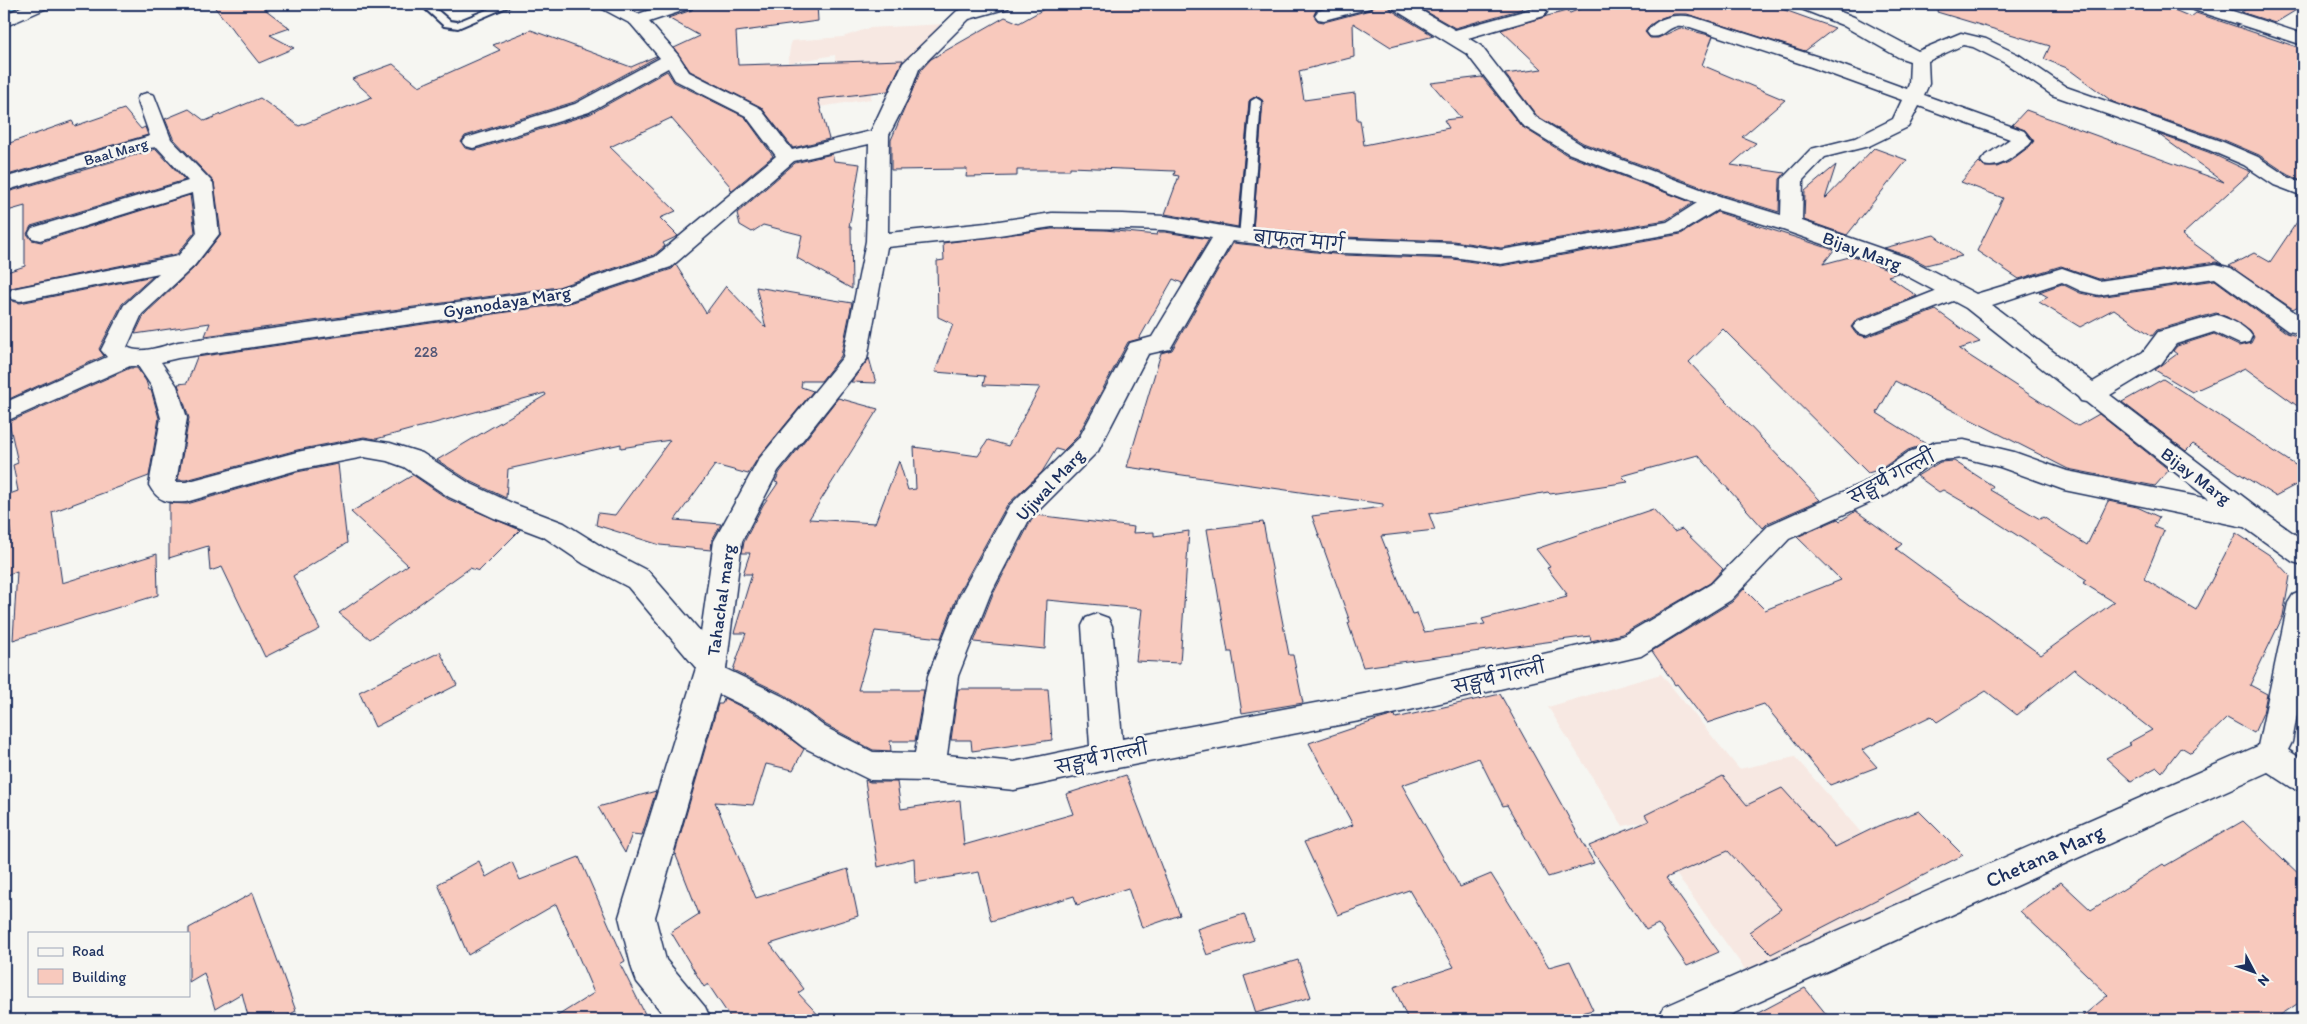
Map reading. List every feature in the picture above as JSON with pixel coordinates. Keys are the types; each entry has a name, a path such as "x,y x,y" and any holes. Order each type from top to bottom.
{"street":[{"path":"4,22 41,4"},
{"path":"607,4 637,20 671,59 682,76 753,112 787,157"},
{"path":"637,20 685,4"},
{"path":"879,135 899,96 910,67 955,9 1002,4"},
{"path":"1324,15 1364,4"},
{"name":"Bijay Marg","path":"1398,4 1474,50 1529,121 1574,149 1714,202 1790,225 1900,263 1964,298 2252,518 2303,554"},
{"path":"1805,4 1848,21 1905,53 1919,58 1961,39 1979,42 2012,59 2059,91 2216,146 2251,161 2281,181 2303,190"},
{"path":"2194,4 2303,40"},
{"path":"1452,38 1538,12"},
{"path":"1656,32 1670,21 1693,22 1818,62 1915,97 2017,135 2022,141 1991,160"},
{"path":"1790,225 1793,179 1818,154 1862,142 1901,123 1920,84 1919,58"},
{"path":"473,142 582,108 671,59"},
{"path":"147,99 162,140"},
{"name":"Gyanodaya Marg","path":"4,412 136,358 178,350 560,296 663,262 787,157 879,135"},
{"name":"Tahachal marg","path":"692,1020 650,969 637,917 710,670 728,541 768,466 855,359 877,241 879,135"},
{"name":"Baal Marg","path":"4,185 147,142 162,140 202,183"},
{"path":"40,234 202,183 208,234 186,261 132,310 113,350 136,358 164,386 174,418 162,485 170,493 186,492 296,461 364,448 390,452 413,460 459,490 504,511 554,530 594,556 638,579 710,670"},
{"name":"बाफल मार्ग","path":"877,241 986,230 1052,220 1164,223 1236,235 1342,246 1453,250 1501,257 1673,227 1714,202"},
{"name":"Ujjwal Marg","path":"929,767 943,676 975,595 1019,513 1089,444 1140,349 1161,343 1236,235"},
{"path":"20,294 186,261"},
{"path":"1865,327 1964,298 2062,275 2072,277 2092,288 2098,288 2216,271 2223,273 2296,326 2303,326"},
{"path":"2090,395 2152,358 2167,338 2217,323 2240,336"},
{"name":"सङ्घर्ष गल्ली","path":"710,670 773,706 814,737 870,766 929,767 1014,776 1107,756 1380,704 1630,647 1721,592 1779,532 1877,488 1918,459 1936,451 1972,451 2005,459 2064,480 2252,518"},
{"path":"2303,603 2276,742 2270,756 2303,777"},
{"path":"1097,626 1107,756"},
{"name":"Chetana Marg","path":"1677,1020 2270,756"}],"lane":[{"path":"425,4 448,24 458,25 509,4"},
{"path":"1236,235 1249,170 1256,101"}],"shaded area":[{"path":"945,24 897,77 871,85 871,99 819,107 807,102 836,78 835,55 788,63 791,41 843,37 869,28"},
{"path":"1661,674 1739,769 1795,757 1927,908 1760,990 1639,823 1623,826 1548,707"}],"building":[{"path":"212,4 258,4 290,28 270,35 294,48 259,63"},
{"path":"696,4 817,4 818,21 736,32 738,65 903,60 888,91 818,99 829,139 793,148 761,107 690,71 674,48 700,36 668,18 692,10"},
{"path":"1053,4 1338,4 1316,10 1314,16 1318,21 1324,22 1370,10 1375,4 1387,4 1391,10 1434,36 1391,47 1353,23 1354,57 1299,71 1304,100 1355,93 1357,120 1360,120 1364,145 1449,128 1444,120 1461,118 1431,83 1482,77 1521,126 1567,155 1693,203 1666,220 1501,248 1453,241 1343,237 1253,229 1263,101 1257,96 1249,101 1238,227 1165,214 1179,176 1174,175 1175,171 1070,167 1070,170 1017,170 1017,176 966,177 967,169 891,170 891,140 921,70 931,59 1005,17 1019,23"},
{"path":"1413,4 1522,4 1522,9 1455,28"},
{"path":"1593,4 1768,4 1835,28 1805,51 1687,14 1674,14 1661,18 1650,25 1645,32 1650,38 1658,38 1680,28 1713,36 1702,65 1785,100 1742,137 1756,143 1731,165 1785,173 1780,179 1779,212 1723,195 1583,143 1537,116 1505,74 1542,69 1501,30 1567,11 1570,13"},
{"path":"1939,4 2160,4 2191,17 2196,13 2303,49 2303,181 2289,175 2259,155 2224,140 2113,102 2067,68 2044,59 2050,46 1937,12"},
{"path":"2255,4 2303,4 2303,6 2275,23 2241,12"},
{"path":"531,30 631,67 657,57 574,102 465,136 461,142 465,148 474,150 590,114 667,71 674,82 745,117 773,156 731,191 730,186 671,118 610,147 676,211 660,218 678,236 663,243 665,246 654,255 558,287 205,336 210,323 135,334 144,315 195,267 221,234 214,182 173,138 165,119 189,109 205,121 260,98 299,126 372,97 352,79 393,64 419,86 500,50 493,45"},
{"path":"124,109 141,129 145,127 148,135 4,176 4,145 72,121 75,126"},
{"path":"2026,110 2224,182 2158,134 2208,152 2251,172 2182,235 2222,264 2216,262 2099,279 2061,266 2019,279 1977,251 2003,198 1961,182 1979,162 1984,167 1997,167 2009,162 2030,146 2034,141 2025,130 2012,125"},
{"path":"1874,148 1907,160 1847,235 1804,220 1805,191 1836,165 1825,199"},
{"path":"156,149 185,180 31,226 27,234 32,240 41,242 190,195 195,232 177,254 11,288 7,295 12,301 20,303 153,276 122,304 99,349 104,356 9,399 4,388 4,273 25,266 25,206 4,212 4,193"},
{"path":"832,154 834,161 860,164 849,227 851,227 852,289 797,258 802,235 763,225 752,232 740,225 737,213 795,163"},
{"path":"1717,212 1834,250 1823,264 1853,256 1898,273 1888,276 1917,296 1856,320 1851,327 1856,334 1866,337 1936,310 1980,342 1959,349 2078,426 2099,414 2169,470 2155,486 2068,469 1895,381 1877,413 1926,444 1908,450 1881,469 1868,473 1723,329 1689,362 1820,500 1768,523 1763,528 1698,455 1622,476 1628,482 1550,494 1548,492 1429,514 1435,530 1381,536 1412,614 1417,613 1424,632 1485,624 1482,619 1567,597 1565,594 1567,594 1547,568 1550,567 1536,549 1653,509 1674,532 1682,529 1723,569 1710,583 1622,634 1591,641 1590,636 1363,667 1348,623 1350,622 1312,516 1383,507 1383,504 1127,467 1161,353 1172,350 1233,243 1343,255 1453,259 1501,266 1681,234"},
{"path":"2303,213 2303,303 2293,309 2229,266 2254,253 2270,262"},
{"path":"1052,229 1105,230 1157,235 1158,232 1165,232 1209,239 1182,285 1182,283 1173,279 1139,339 1128,342 1077,437 1063,451 1056,449 1042,472 1007,505 958,594 941,638 875,631 858,690 924,690 915,741 890,741 891,751 873,750 826,725 785,695 733,670 746,633 734,633 752,574 743,574 750,553 742,553 744,542 763,505 778,483 775,482 780,472 838,398 878,409 809,519 875,523 899,461 908,490 916,489 914,447 978,456 988,440 1008,446 1040,387 983,385 985,376 935,372 953,324 938,317 937,261 944,260 943,243"},
{"path":"1934,235 1962,256 1926,265 1909,256 1884,248"},
{"path":"676,265 706,313 726,286 766,328 756,287 852,303 841,356 821,381 802,381 801,387 813,391 758,458 748,474 715,465 675,520 721,524 712,540 711,550 660,545 596,525 598,513 615,515 670,440 621,448 621,444 508,469 506,498 470,481 437,460 546,395 545,393 376,439 364,437 297,450 186,480 178,480 189,418 178,384 187,383 197,357 569,303 672,269"},
{"path":"2215,280 2287,333 2303,338 2303,410 2245,368 2192,392 2155,370 2177,354 2173,351 2177,346 2214,334 2239,346 2251,343 2254,337 2250,331 2227,317 2216,313 2157,330 2152,336 2114,309 2080,327 2039,302 2048,297 2039,292 2062,284 2080,293 2099,297"},
{"path":"869,358 876,383 851,382 868,360"},
{"path":"130,368 137,368 146,381 149,390 151,390 159,418 149,476 52,512 62,583 157,554 158,595 13,640 17,571 4,576 4,538 11,535 4,496 18,491 13,465 18,463 9,422"},
{"path":"2163,379 2303,470 2303,481 2275,496 2193,444 2186,451 2122,402"},
{"path":"1954,461 1993,486 1990,490 2040,519 2043,517 2087,545 2108,501 2137,507 2159,517 2154,527 2164,531 2144,579 2196,610 2236,533 2271,556 2290,576 2283,616 2250,685 2267,694 2263,713 2254,733 2227,718 2191,753 2181,747 2162,772 2157,767 2131,781 2106,758 2131,745 2128,743 2152,730 2074,669 2017,715 1986,691 1937,722 1931,716 1862,750 1877,767 1830,785 1764,704 1707,723 1677,684 1675,685 1652,651 1732,602 1744,589 1765,610 1841,580 1797,537 1838,519 1840,521 1856,511 1902,544 1896,549 2041,655 2114,602 2083,583 2087,580 1976,509 1943,490 1939,492 1917,476 1940,462"},
{"path":"338,464 347,543 293,576 320,629 265,657 222,567 210,571 208,546 169,558 169,503 187,504 297,472"},
{"path":"413,475 448,499 520,530 479,571 470,568 370,639 339,613 408,565 351,512"},
{"path":"1036,515 1134,527 1133,533 1154,532 1154,536 1189,531 1180,663 1136,661 1142,609 1047,600 1045,649 974,642 992,596 1031,521"},
{"path":"1263,522 1289,655 1293,655 1303,703 1242,713 1232,652 1228,652 1207,529"},
{"path":"440,652 457,685 375,727 359,692"},
{"path":"958,689 1048,689 1052,740 972,751 971,740 951,740"},
{"path":"1500,694 1594,863 1548,877 1507,805 1503,806 1479,758 1402,785 1460,887 1491,874 1549,967 1570,961 1593,1010 1553,1020 1408,1020 1394,987 1454,967 1409,890 1338,915 1304,842 1353,825 1309,743 1395,715 1396,718"},
{"path":"724,698 761,717 804,749 793,770 766,764 753,805 715,802 756,898 848,869 858,916 770,944 804,989 798,993 823,1020 732,1020 708,984 704,987 671,932 699,914 675,853 718,704 722,704"},
{"path":"1126,775 1180,915 1142,928 1128,888 1077,905 1074,896 991,921 979,872 915,883 914,858 878,867 865,780 870,782 897,782 901,809 960,800 964,845 1073,814 1066,794"},
{"path":"1723,776 1747,805 1782,788 1835,847 1878,826 1919,811 1963,855 1771,954 1749,932 1781,909 1728,851 1666,878 1719,952 1687,966 1658,924 1646,930 1589,846 1649,821 1645,815"},
{"path":"656,791 642,835 632,834 625,853 598,807"},
{"path":"2243,821 2303,878 2303,1000 2273,1020 2078,1020 2108,995 2020,911 2061,882 2091,910 2163,864 2165,866"},
{"path":"579,857 625,961 620,964 648,1020 551,1020 594,993 556,904 468,955 438,884 479,861 486,877 512,862 520,880"},
{"path":"253,893 296,1011 279,1020 249,1020 242,993 215,1009 204,973 190,981 189,928"},
{"path":"1244,914 1254,940 1207,955 1197,929"},
{"path":"1298,960 1311,997 1256,1013 1244,976"},
{"path":"1805,988 1831,1020 1745,1020"}],"waterway":[{"path":"4,8 13,4"}]}
